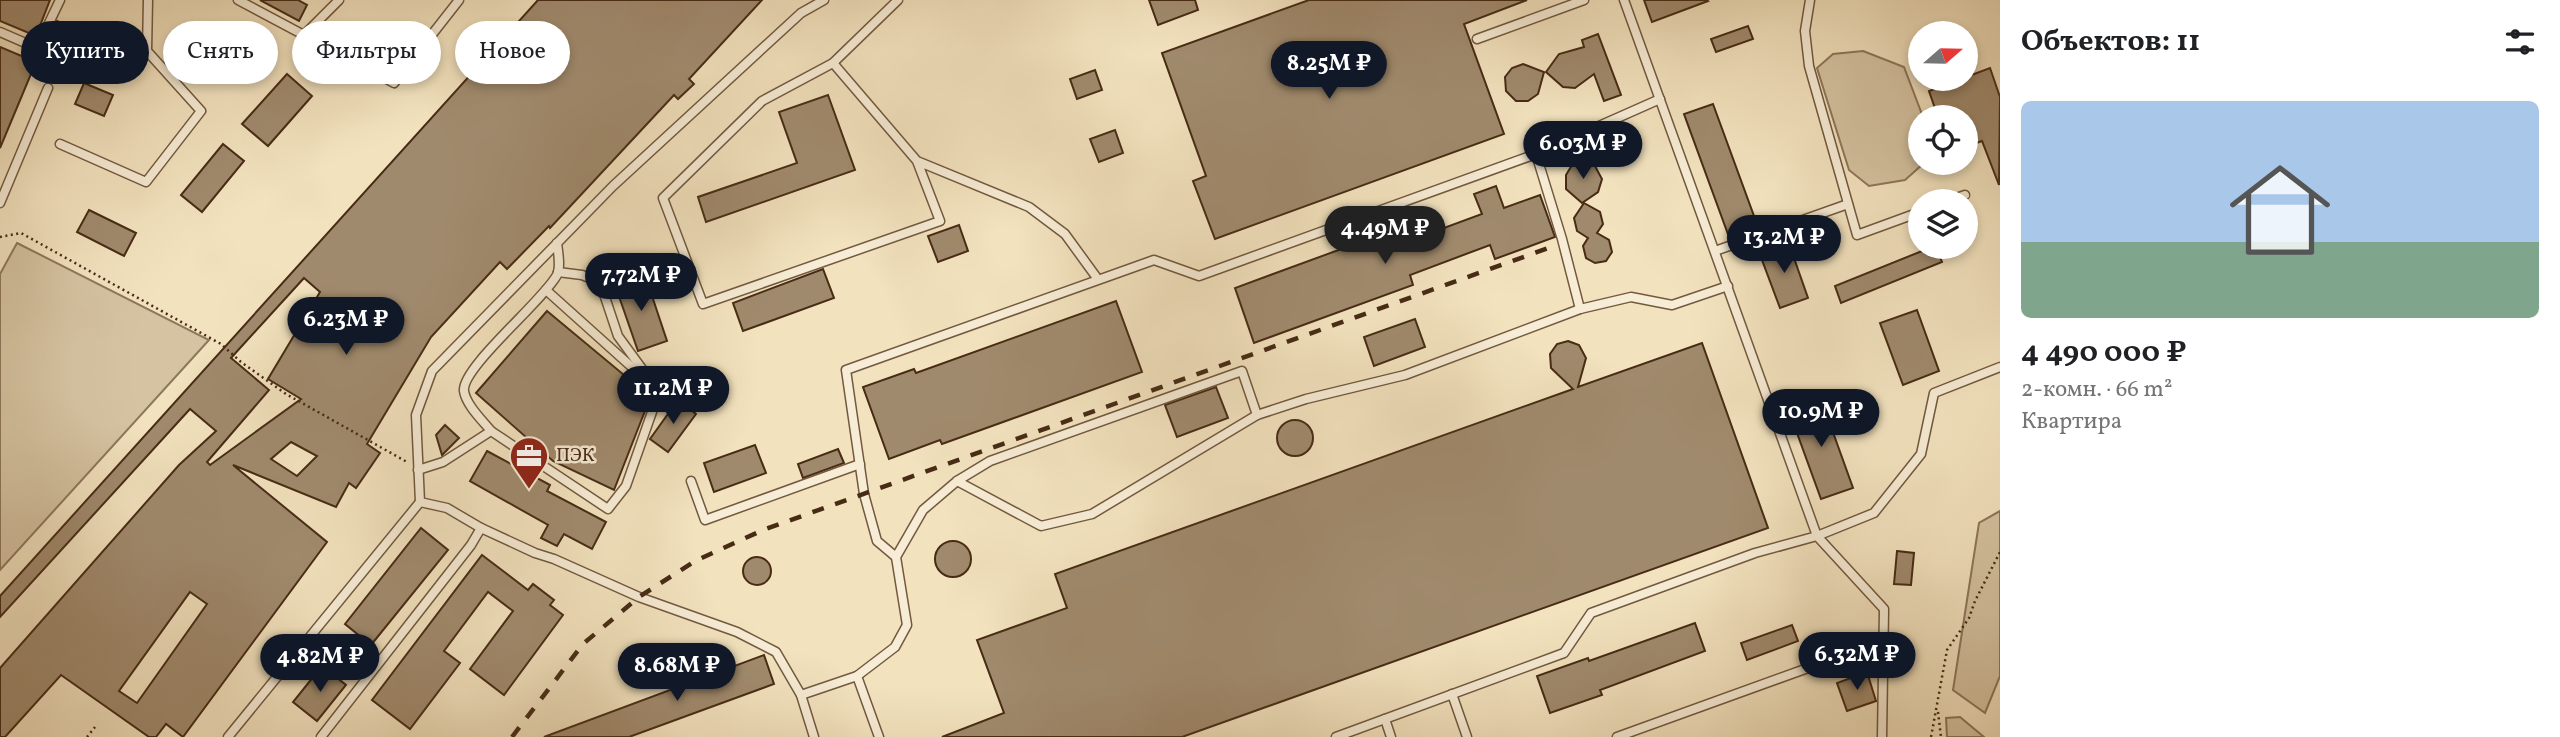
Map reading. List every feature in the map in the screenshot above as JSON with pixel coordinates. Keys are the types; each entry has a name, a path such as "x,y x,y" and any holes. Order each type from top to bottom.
{"lane":[{"path":"0,32 37,48 60,0"},
{"path":"60,144 146,182 201,111 147,51 148,0"},
{"path":"238,0 292,29"},
{"path":"318,21 339,0"},
{"path":"441,23 459,0"},
{"path":"228,737 420,502 416,415 432,371 613,186 801,13 824,0"},
{"path":"833,63 917,161 940,221 703,304 663,198 762,101 833,63 898,0"},
{"path":"1477,39 1584,0"},
{"path":"1624,0 1817,536 1884,609 1883,737"},
{"path":"1810,0 1805,31 1809,66 1857,236 1908,217"},
{"path":"0,202 48,88"},
{"path":"896,557 877,541 864,494 846,370 1097,278 1154,260 1199,276 1536,154 1660,99"},
{"path":"1536,154 1580,309"},
{"path":"917,161 1029,207 1065,234 1097,278"},
{"path":"1715,251 1848,204"},
{"path":"557,243 558,272 546,290 478,363 466,381 464,390 467,399 491,431 608,509 626,486 659,392 618,336 600,282 582,275 558,272"},
{"path":"957,481 1041,526 1092,514 1257,415 1306,399 1405,375 1580,309 1631,297 1672,305 1728,286"},
{"path":"546,290 634,369"},
{"path":"1335,737 1564,653 1591,613 1755,553 1817,536 1874,513 1921,454 1934,393 2000,367"},
{"path":"801,695 857,676 895,647 906,625 896,557 923,510 957,481 990,461 1242,371 1257,415"},
{"path":"418,472 443,462 491,431"},
{"path":"691,481 705,520 860,464"},
{"path":"420,502 447,508 481,528 639,597 737,632 776,652 801,695 814,737"},
{"path":"321,737 471,545 481,528"},
{"path":"1617,737 1808,668"},
{"path":"857,676 879,737"},
{"path":"1452,694 1467,737"},
{"path":"1385,719 1391,737"}],"path":[{"path":"0,237 21,233 215,340 286,394 413,465 418,472"},
{"path":"1931,737 1938,709 1943,660 1969,618 2000,552"},
{"path":"1938,709 1941,737"},
{"path":"87,737 95,727"}],"shaded area":[{"path":"1863,51 1904,67 1908,78 1908,91 1913,91 1918,105 1908,105 1908,175 1911,175 1905,180 1869,186 1849,170 1817,68 1833,54"},
{"path":"17,243 209,340 0,570 0,274"},
{"path":"2000,511 2000,676 1985,713 1953,690 1979,523"},
{"path":"1960,717 1984,737 1947,737 1946,718"}],"building":[{"path":"0,0 50,0 42,21 21,21 21,30 0,21"},
{"path":"260,0 298,0 307,5 299,21"},
{"path":"538,0 762,0 689,79 694,84 678,99 674,95 550,228 549,226 507,269 500,262 431,337 367,444 380,453 356,488 349,483 336,507 233,465 327,542 183,737 166,724 156,737 149,737 61,675 5,737 0,737 0,668 179,465 216,431 190,409 0,617 0,596 462,84 570,84 570,21 519,21","holes":["304,278 320,292 268,379 301,399 210,465 207,462 269,390 231,358","291,442 317,456 297,476 271,459","190,592 207,604 137,703 119,691"]},
{"path":"1149,0 1195,0 1198,10 1158,25"},
{"path":"1309,0 1527,0 1464,24 1504,134 1215,239 1193,181 1206,176 1162,53"},
{"path":"1644,0 1707,0 1708,1 1652,22"},
{"path":"1748,26 1753,39 1716,52 1711,39"},
{"path":"1598,34 1621,95 1604,101 1594,74 1575,88 1563,87 1546,72 1559,54 1584,47 1582,40"},
{"path":"0,47 21,56 21,84 27,84 0,148"},
{"path":"1523,64 1544,72 1538,94 1528,101 1516,101 1506,91 1505,77 1512,68"},
{"path":"1990,68 2000,97 1999,185 1982,141 1978,142 1978,105 1934,105 1929,91 1978,91 1978,73"},
{"path":"1095,70 1102,90 1077,99 1070,79"},
{"path":"287,74 292,78 292,84 298,84 312,96 268,146 242,124"},
{"path":"84,84 113,95 104,116 75,104"},
{"path":"828,95 855,170 706,222 698,197 797,163 779,112"},
{"path":"1713,104 1758,227 1729,237 1684,114"},
{"path":"1115,130 1123,153 1099,162 1090,139"},
{"path":"223,144 244,161 202,212 181,195"},
{"path":"1583,162 1595,166 1602,179 1598,192 1582,203 1566,189 1566,175 1572,165"},
{"path":"1496,186 1504,208 1540,195 1555,237 1495,259 1490,245 1410,275 1413,285 1254,343 1235,288 1393,230 1398,245 1482,214 1474,194"},
{"path":"1584,203 1600,212 1603,224 1597,233 1609,240 1612,252 1606,261 1595,263 1586,258 1583,246 1588,238 1577,231 1574,218"},
{"path":"89,210 136,233 124,256 77,232"},
{"path":"959,225 968,251 938,262 928,236"},
{"path":"1788,241 1808,298 1780,308 1759,252"},
{"path":"1908,257 1908,259 1941,259 1942,262 1841,303 1835,286"},
{"path":"823,269 834,298 743,331 733,303"},
{"path":"645,275 667,341 638,351 615,285"},
{"path":"1116,301 1142,372 942,444 940,440 889,459 863,387 914,369 916,373"},
{"path":"1917,310 1939,371 1903,385 1880,323"},
{"path":"547,311 630,380 627,389 650,398 614,490 553,461 476,393"},
{"path":"1415,319 1425,347 1374,366 1364,337"},
{"path":"1568,341 1579,345 1586,358 1578,387 1702,343 1768,528 1182,737 942,737 1004,713 977,640 1067,608 1055,574 1573,389 1551,368 1550,354 1557,344"},
{"path":"1216,387 1228,418 1177,437 1165,405"},
{"path":"1821,399 1853,488 1821,499 1789,411"},
{"path":"678,400 696,414 668,452 650,439"},
{"path":"1295,420 1308,425 1313,438 1308,451 1295,456 1282,451 1277,438 1282,425"},
{"path":"445,425 459,438 442,455 436,435"},
{"path":"755,445 766,473 714,492 704,463"},
{"path":"838,449 844,463 803,478 798,464"},
{"path":"487,451 550,485 547,491 606,522 592,549 564,534 557,546 541,538 548,525 470,481"},
{"path":"421,528 448,550 371,645 345,624"},
{"path":"953,541 966,546 971,559 966,572 953,577 940,572 935,559 940,546"},
{"path":"1897,551 1914,553 1911,585 1894,584"},
{"path":"482,555 528,590 533,584 554,600 550,605 563,615 504,695 470,669 513,611 488,592 444,651 460,663 410,729 372,700"},
{"path":"757,557 767,561 771,571 767,581 757,585 747,581 743,571 747,561"},
{"path":"1695,623 1705,651 1600,690 1602,695 1550,713 1537,676 1588,658 1589,661"},
{"path":"1792,625 1798,641 1747,660 1741,643"},
{"path":"764,655 774,684 629,737 544,737"},
{"path":"322,666 346,685 317,721 293,702"},
{"path":"1867,672 1876,701 1847,711 1837,683"}],"railway":[{"path":"512,737 583,644 639,597 695,561 763,530 1554,246"}],"place":[{"name":"ПЭК","path":"529,490"}]}
